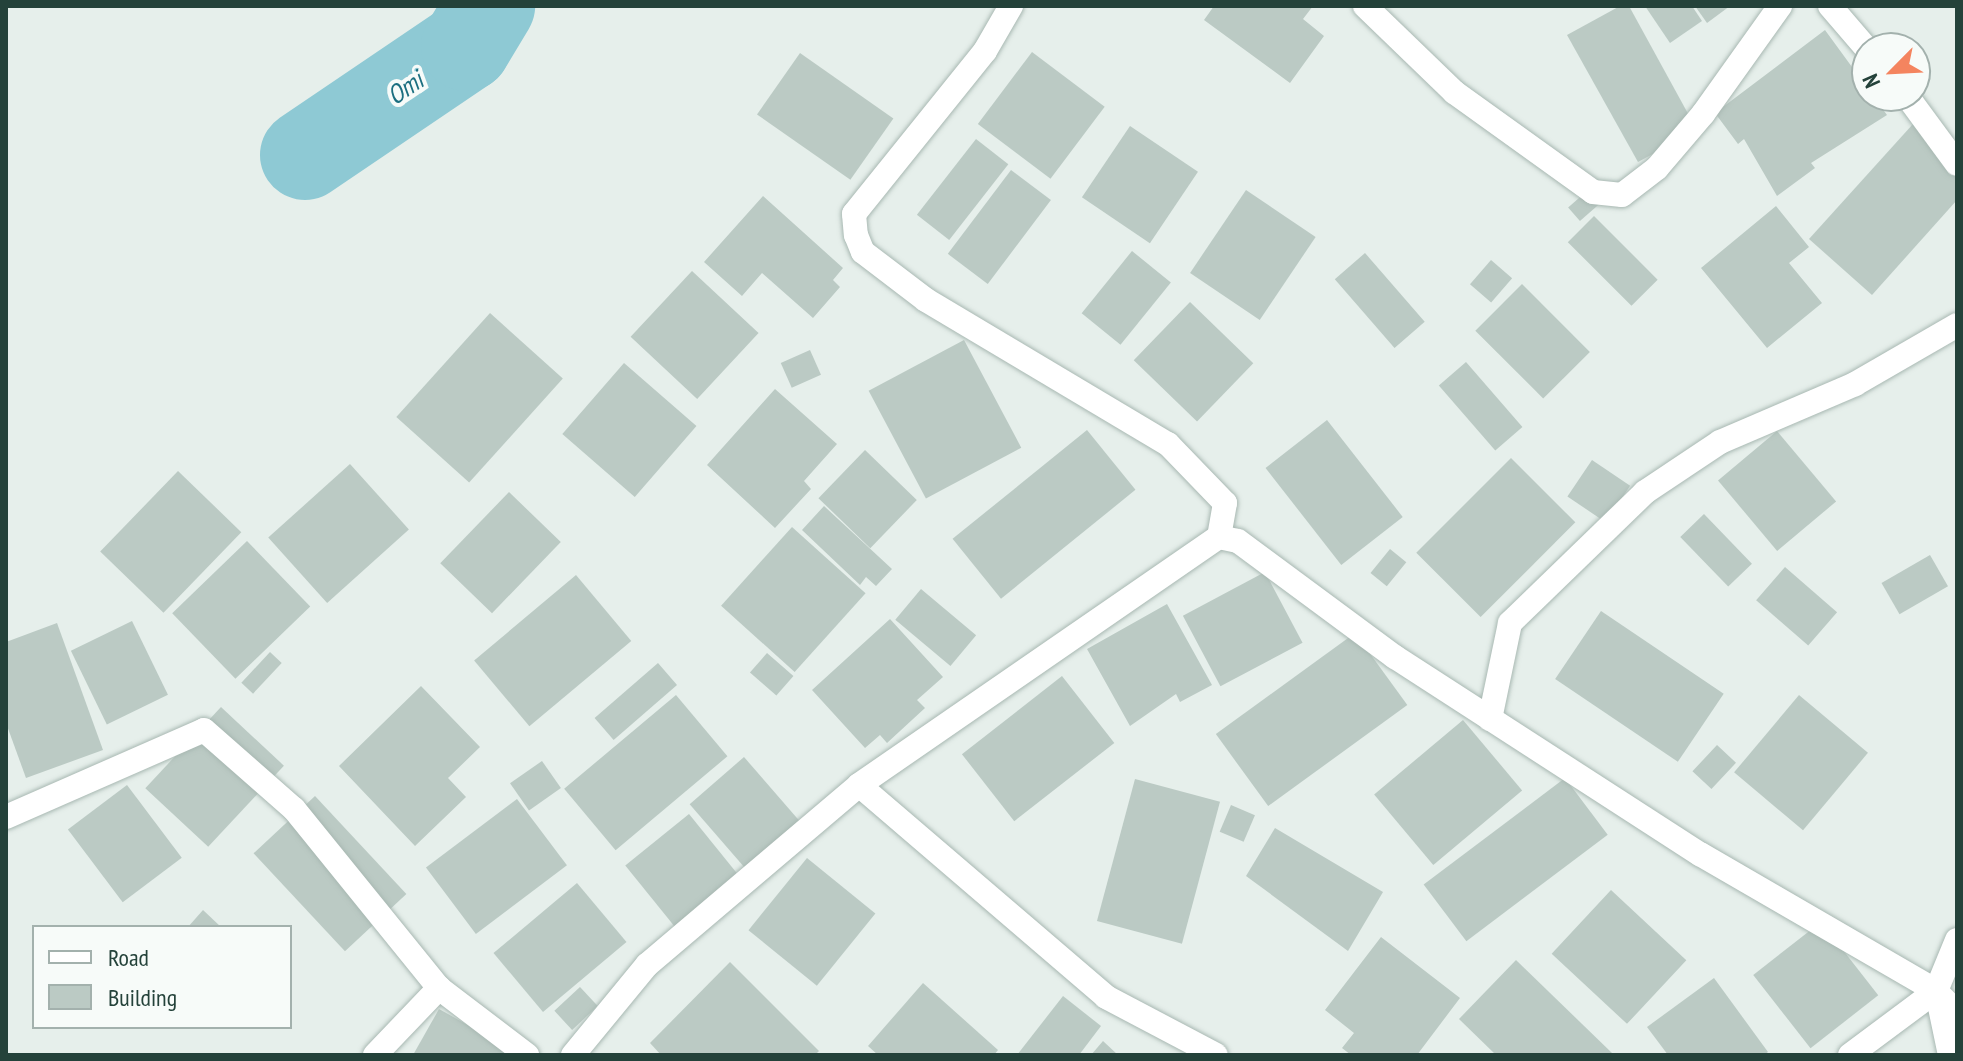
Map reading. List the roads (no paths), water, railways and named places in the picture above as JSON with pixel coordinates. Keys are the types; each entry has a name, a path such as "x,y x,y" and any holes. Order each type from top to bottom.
{"street":[{"path":"573,1055 647,965 859,785 1219,537 1225,503 1168,444 926,300 863,252 856,235 854,214 985,51 1011,6"},
{"path":"1365,6 1454,92 1593,192 1622,195 1694,124 1780,6"},
{"path":"1830,6 1852,32"},
{"path":"1919,112 1957,164"},
{"path":"1490,719 1510,623 1645,492 1720,442 1855,384 1957,325"},
{"path":"1219,537 1238,541 1490,719 1700,854 1936,991 1957,1013"},
{"path":"6,817 204,730 294,809 439,988 527,1055"},
{"path":"859,785 1106,997 1216,1055"},
{"path":"1850,1055 1936,991 1957,940"},
{"path":"375,1055 439,988"},
{"path":"1936,991 1950,1055"}],"waterway":[{"name":"Omi","path":"305,155 466,46 490,6"}]}
